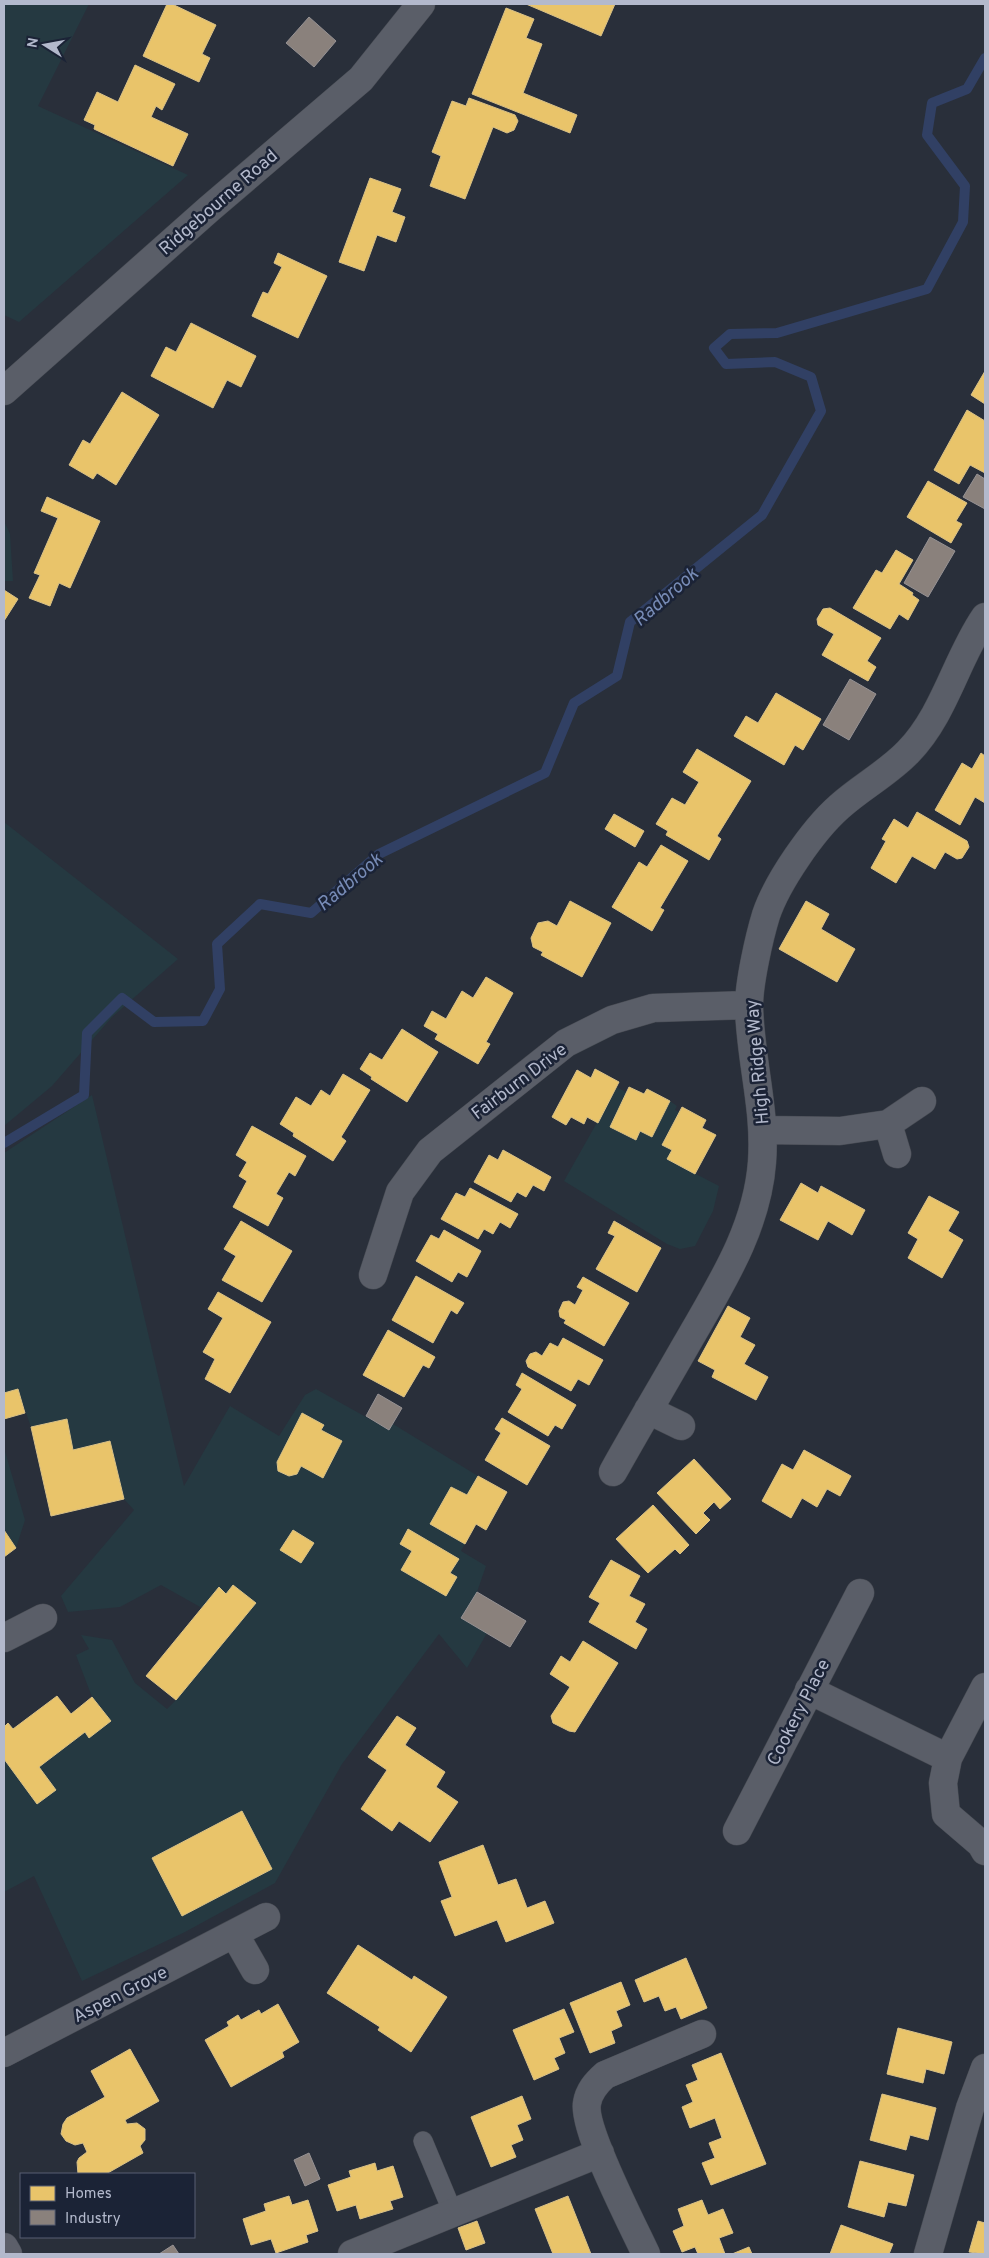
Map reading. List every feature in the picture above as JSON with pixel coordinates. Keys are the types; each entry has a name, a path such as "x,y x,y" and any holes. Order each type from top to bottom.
{"main road":[{"path":"4,2247 8,2254"}],"street":[{"name":"Ridgebourne Road","path":"4,391 361,78 421,4"},
{"name":"High Ridge Way","path":"613,1472 732,1266 754,1212 762,1164 763,1130 749,1005 767,914 787,874 811,838 839,807 909,752 932,719 973,635 985,617"},
{"name":"Fairburn Drive","path":"373,1275 400,1192 430,1151 566,1043 612,1020 653,1008 749,1005"},
{"path":"763,1130 840,1131 888,1124 922,1101"},
{"path":"888,1124 897,1154"},
{"path":"648,1410 681,1426"},
{"name":"Cookery Place","path":"737,1831 860,1593"},
{"path":"4,1638 43,1618"},
{"path":"985,1688 948,1758 943,1783 946,1814 981,1844 985,1851"},
{"path":"809,1690 948,1758"},
{"name":"Aspen Grove","path":"4,2053 235,1935 266,1917"},
{"path":"235,1935 255,1970"},
{"path":"646,2254 587,2121 586,2104 593,2087 606,2075 702,2034"},
{"path":"928,2254 978,2110 985,2068"},
{"path":"352,2254 600,2153"}],"lane":[{"path":"423,2141 453,2213"}],"shaded area":[{"path":"4,4 89,4 38,106 188,175 19,322 4,315"},
{"path":"4,521 10,534 13,581 4,581"},
{"path":"4,822 178,959 112,1017 52,1086 4,1126"},
{"path":"617,1087 627,1093 610,1127 635,1140 640,1131 652,1137 670,1101 677,1106 675,1110 679,1112 662,1144 672,1150 667,1159 719,1186 713,1211 695,1246 680,1249 667,1244 564,1181"},
{"path":"92,1095 184,1486 230,1406 279,1436 305,1395 316,1389 389,1430 393,1424 478,1476 467,1495 451,1487 430,1524 465,1544 461,1551 486,1566 477,1592 461,1618 487,1633 467,1668 439,1634 342,1764 275,1883 185,1932 82,1981 34,1876 4,1892 4,1759 37,1803 39,1767 85,1732 89,1738 111,1721 92,1697 76,1655 89,1649 81,1635 112,1640 135,1683 167,1709 255,1603 233,1585 226,1594 219,1588 202,1608 161,1585 120,1607 68,1612 61,1596 134,1510 124,1499 110,1441 73,1450 67,1419 31,1427 18,1390 4,1393 4,1153","holes":["302,1414 324,1425 321,1430 342,1441 323,1477 301,1466 297,1474 289,1476 278,1471 277,1462","408,1529 459,1559 450,1573 457,1577 446,1596 401,1570 412,1550 400,1543"]},
{"path":"4,1448 25,1520 16,1548 4,1530"}],"building: Homes":[{"path":"167,4 172,4 216,25 202,54 210,58 199,82 143,56"},
{"path":"526,4 615,4 601,36"},
{"path":"506,8 534,19 526,38 542,44 523,93 577,115 570,133 472,94"},
{"path":"135,65 175,84 162,110 156,106 151,117 188,134 173,166 94,129 95,125 84,120 97,92 118,102"},
{"path":"469,98 515,115 518,121 514,130 507,133 493,127 465,199 430,186 441,156 432,152 452,101 466,106"},
{"path":"370,178 401,189 392,212 405,217 396,242 377,235 364,271 339,262"},
{"path":"278,253 327,276 298,338 252,316 263,292 268,294 282,267 274,263"},
{"path":"191,323 256,356 241,387 227,380 213,408 151,376 166,347 176,352"},
{"path":"985,371 985,404 971,395"},
{"path":"122,392 159,415 116,485 97,473 93,479 69,465 83,440 90,444"},
{"path":"967,410 985,421 985,473 970,465 959,484 934,470"},
{"path":"928,481 967,503 956,521 962,524 951,543 907,517"},
{"path":"47,497 100,521 70,588 59,583 50,606 29,598 40,575 34,573 58,518 41,511"},
{"path":"896,550 913,560 899,584 913,593 912,595 919,600 908,620 899,614 890,629 853,608 876,570 882,573"},
{"path":"4,590 18,599 4,621"},
{"path":"830,608 881,638 867,661 876,667 868,681 822,655 834,634 818,625 817,619 823,609"},
{"path":"776,693 821,719 803,750 795,745 784,765 734,736 746,716 758,723"},
{"path":"697,749 751,781 717,836 721,839 709,860 666,835 668,831 656,824 672,798 685,805 699,782 683,772"},
{"path":"981,753 985,756 985,803 975,797 960,825 935,810 962,763 972,769"},
{"path":"917,812 967,841 969,847 962,858 957,859 945,852 935,869 912,856 896,883 871,868 886,841 882,839 894,819 908,828"},
{"path":"614,814 644,831 635,847 605,829"},
{"path":"661,845 688,861 660,908 664,910 652,931 612,907 639,862 647,867"},
{"path":"570,901 611,923 582,977 541,955 543,952 533,947 531,938 538,923 548,921 557,926"},
{"path":"806,901 829,914 821,929 855,949 837,982 779,949"},
{"path":"486,977 513,993 486,1042 490,1044 478,1064 435,1039 438,1034 424,1026 432,1011 446,1019 462,991 473,998"},
{"path":"402,1029 438,1052 407,1102 371,1079 372,1077 360,1069 370,1053 382,1060"},
{"path":"595,1069 619,1082 598,1123 587,1117 584,1124 571,1117 566,1125 552,1117 577,1070 591,1078"},
{"path":"343,1074 370,1090 341,1137 346,1141 333,1161 293,1136 294,1133 280,1124 296,1097 311,1106 321,1090 330,1096"},
{"path":"629,1087 644,1094 647,1089 670,1101 652,1137 640,1131 636,1140 610,1127"},
{"path":"682,1107 706,1120 702,1128 716,1135 695,1174 667,1159 672,1150 662,1145"},
{"path":"252,1126 306,1156 295,1176 289,1172 276,1194 283,1198 268,1226 233,1207 247,1181 239,1176 247,1162 236,1155"},
{"path":"503,1150 551,1177 544,1191 533,1185 526,1197 517,1192 511,1202 474,1182 489,1155 498,1160"},
{"path":"801,1183 818,1193 821,1186 865,1210 852,1235 828,1221 818,1240 780,1220"},
{"path":"470,1188 518,1214 510,1228 500,1222 493,1234 484,1229 478,1239 441,1219 456,1193 465,1197"},
{"path":"929,1196 959,1212 948,1231 963,1240 942,1278 908,1258 918,1239 908,1233"},
{"path":"241,1221 292,1251 262,1302 222,1280 236,1256 224,1249"},
{"path":"614,1221 661,1248 637,1292 596,1269 615,1236 608,1233"},
{"path":"444,1230 481,1251 467,1277 458,1272 452,1282 416,1261 431,1235 439,1239"},
{"path":"416,1276 464,1303 457,1314 451,1310 433,1343 392,1320"},
{"path":"583,1277 629,1303 604,1346 564,1323 566,1320 560,1317 559,1311 563,1302 569,1301 575,1305 583,1290 577,1287"},
{"path":"218,1292 271,1322 230,1393 205,1379 215,1359 203,1352 223,1318 208,1309"},
{"path":"728,1306 750,1318 740,1337 755,1345 744,1364 768,1377 756,1400 712,1377 715,1370 698,1361"},
{"path":"388,1330 435,1357 429,1368 423,1365 404,1397 363,1375"},
{"path":"563,1338 603,1360 589,1385 578,1379 571,1391 528,1367 526,1361 530,1354 536,1352 542,1356 550,1343 558,1347"},
{"path":"522,1373 576,1405 562,1429 555,1425 548,1436 508,1412 522,1389 516,1385"},
{"path":"18,1389 25,1413 4,1419 4,1393"},
{"path":"302,1413 324,1425 321,1430 342,1441 323,1478 301,1466 297,1474 289,1476 278,1471 277,1462"},
{"path":"502,1418 550,1446 527,1485 485,1460 501,1433 495,1429"},
{"path":"67,1419 73,1450 110,1441 124,1499 51,1516 31,1427"},
{"path":"804,1450 851,1476 840,1496 827,1489 817,1507 802,1498 791,1518 762,1501 782,1464 793,1470"},
{"path":"694,1459 731,1499 720,1509 714,1502 703,1513 710,1520 696,1534 657,1493"},
{"path":"478,1476 507,1492 486,1530 476,1524 465,1544 430,1524 451,1487 467,1495"},
{"path":"653,1505 689,1545 680,1554 675,1549 648,1573 616,1539"},
{"path":"408,1529 459,1559 450,1573 457,1577 446,1596 401,1570 412,1551 400,1544"},
{"path":"4,1530 16,1548 4,1557"},
{"path":"293,1530 314,1543 301,1563 280,1550"},
{"path":"611,1560 640,1576 629,1596 645,1604 635,1622 647,1629 636,1649 589,1622 600,1603 589,1597"},
{"path":"233,1585 256,1603 176,1700 146,1676 219,1587 226,1594"},
{"path":"583,1641 618,1663 575,1732 553,1723 551,1716 570,1687 550,1674 561,1656 570,1662"},
{"path":"57,1696 71,1714 92,1697 111,1721 89,1738 85,1732 39,1767 56,1790 37,1804 4,1759 4,1727 8,1723 13,1729"},
{"path":"397,1716 416,1728 405,1745 445,1772 436,1787 458,1802 430,1842 399,1821 392,1831 361,1809 387,1770 368,1757"},
{"path":"242,1811 272,1869 182,1916 152,1858"},
{"path":"483,1845 498,1885 516,1879 527,1908 545,1901 554,1923 506,1942 497,1920 455,1936 441,1901 452,1897 439,1862"},
{"path":"358,1945 412,1980 414,1976 447,1997 411,2052 378,2030 380,2027 327,1993"},
{"path":"686,1958 707,2008 681,2019 676,2007 665,2011 659,1996 644,2002 635,1980"},
{"path":"621,1982 630,2005 616,2011 622,2026 611,2031 615,2043 590,2053 570,2003"},
{"path":"278,2004 299,2042 282,2052 284,2057 231,2087 205,2040 229,2026 227,2022 238,2015 241,2020 259,2010 261,2014"},
{"path":"564,2009 574,2032 559,2038 565,2053 554,2058 559,2069 534,2080 513,2030"},
{"path":"898,2028 952,2042 944,2074 926,2069 923,2083 887,2074"},
{"path":"130,2049 159,2101 125,2120 127,2124 137,2123 145,2129 145,2140 140,2146 143,2153 108,2173 78,2173 77,2162 87,2152 83,2143 75,2145 66,2141 61,2134 63,2124 67,2118 105,2097 91,2071"},
{"path":"721,2053 766,2164 711,2185 702,2163 715,2158 709,2143 722,2138 715,2118 690,2128 682,2107 693,2102 686,2085 698,2080 692,2065"},
{"path":"882,2094 936,2108 928,2140 910,2135 906,2150 870,2140"},
{"path":"522,2096 531,2119 517,2125 523,2140 511,2145 516,2157 491,2167 471,2117"},
{"path":"860,2161 914,2175 906,2206 888,2202 884,2217 848,2207"},
{"path":"375,2163 377,2171 393,2166 403,2197 390,2201 393,2209 360,2219 356,2205 337,2211 328,2185 351,2177 349,2171"},
{"path":"289,2196 292,2205 308,2200 318,2231 306,2235 308,2242 276,2253 271,2239 251,2245 243,2219 266,2211 264,2204"},
{"path":"568,2196 591,2254 553,2254 535,2209"},
{"path":"702,2200 708,2215 723,2209 733,2233 719,2238 725,2254 698,2254 695,2247 682,2252 673,2231 684,2226 678,2209"},
{"path":"477,2221 485,2243 466,2250 458,2228"},
{"path":"978,2221 985,2223 985,2254 969,2252"},
{"path":"841,2225 893,2244 889,2254 830,2254"},
{"path":"749,2247 752,2254 732,2254"}],"building: Industry":[{"path":"309,17 336,41 314,67 286,43"},
{"path":"977,474 985,479 985,509 963,497"},
{"path":"930,537 955,551 928,597 904,583"},
{"path":"850,679 876,694 849,740 823,725"},
{"path":"378,1394 402,1408 389,1430 366,1416"},
{"path":"477,1592 526,1621 510,1647 461,1618"},
{"path":"309,2153 320,2179 305,2186 294,2160"},
{"path":"173,2245 179,2254 159,2254"}],"waterway":[{"name":"Radbrook","path":"4,1143 84,1095 87,1033 122,998 154,1022 203,1021 220,989 217,944 260,904 311,913 379,854 545,773 574,703 617,676 630,622 762,515 821,411 811,377 775,362 726,364 714,348 730,334 777,333 927,289 963,222 965,186 927,135 932,103 967,89 985,58"}]}
